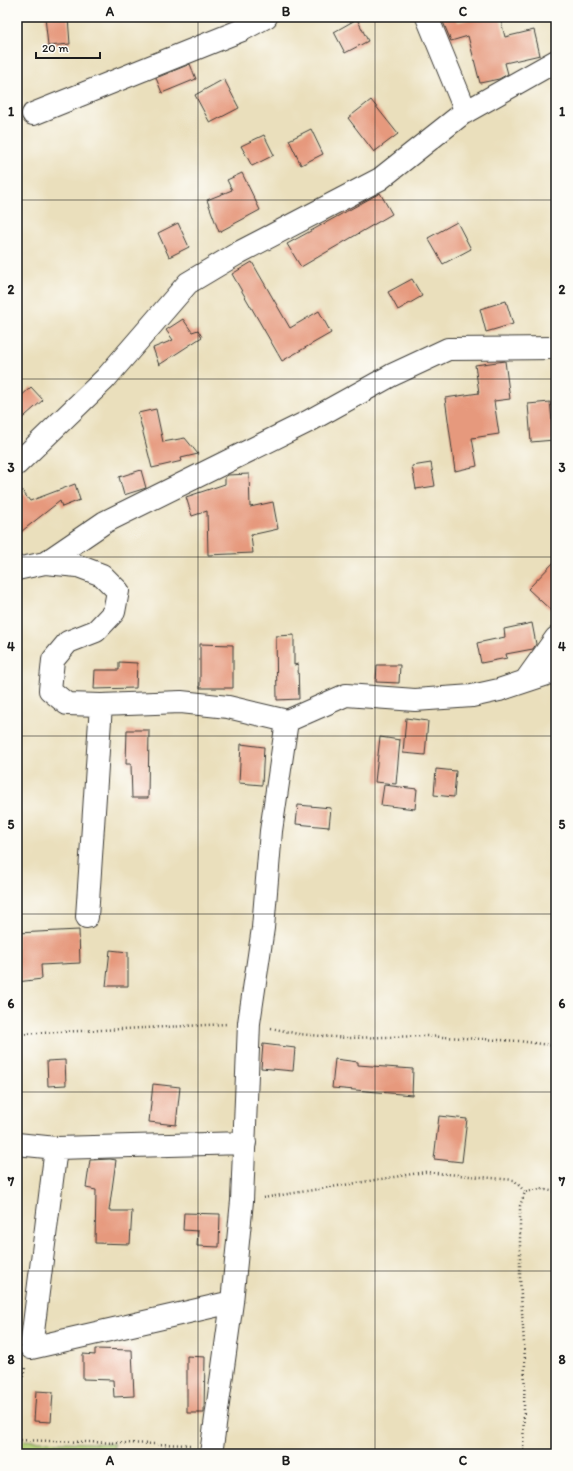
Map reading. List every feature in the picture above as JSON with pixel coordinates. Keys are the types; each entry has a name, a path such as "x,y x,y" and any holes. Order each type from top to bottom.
{"street":[{"path":"33,114 242,30 266,17"},
{"path":"427,17 466,112"},
{"path":"17,464 104,379 188,283 240,252 380,179 466,112 556,61"},
{"path":"45,563 105,522 275,439 392,375 448,349 556,348"},
{"path":"17,569 45,563 78,566 102,575 118,590 114,612 96,631 68,642 52,660 50,690 67,704 181,702 228,707 287,721 346,695 415,700 472,696 499,690 556,671"},
{"path":"526,680 556,638"},
{"path":"87,917 101,704"},
{"path":"211,1450 232,1302 242,1201 249,1023 263,928 271,831 287,721"},
{"path":"17,1144 56,1148 245,1143"},
{"path":"56,1148 31,1348 232,1302"}],"path":[{"path":"17,1034 249,1023 298,1034 347,1038 425,1036 519,1041 556,1046"},
{"path":"242,1201 425,1172 514,1180 525,1192"},
{"path":"525,1192 541,1189 556,1192"},
{"path":"523,1454 526,1360 520,1279 520,1206 525,1192"},
{"path":"17,1400 17,1393 31,1348"},
{"path":"17,1440 211,1450"}],"green space":[{"path":"17,1440 114,1444 113,1454 17,1454"}],"building":[{"path":"45,17 68,17 70,44 48,46"},
{"path":"441,17 456,17 458,22 478,17 500,17 505,37 534,30 540,55 505,63 508,74 499,79 480,83 468,36 451,41"},
{"path":"357,19 368,41 345,53 334,32"},
{"path":"190,64 196,79 162,93 156,78"},
{"path":"224,79 239,108 210,123 195,95"},
{"path":"371,100 398,134 374,152 348,118"},
{"path":"311,129 323,154 301,165 289,140"},
{"path":"264,135 274,155 252,166 241,146"},
{"path":"242,173 260,210 219,232 207,200 232,190 227,180"},
{"path":"380,193 392,214 301,267 287,244"},
{"path":"457,222 471,249 443,264 428,238"},
{"path":"178,223 189,247 169,257 158,233"},
{"path":"252,262 290,328 319,311 331,333 282,361 232,274"},
{"path":"412,279 422,296 398,310 388,292"},
{"path":"506,301 513,324 486,332 480,309"},
{"path":"183,319 192,332 198,330 202,337 159,365 153,348 173,340 166,330"},
{"path":"505,361 510,399 494,401 499,434 472,438 477,466 455,471 445,398 479,393 475,365"},
{"path":"31,387 43,400 17,423 17,400"},
{"path":"550,402 554,440 531,442 528,404"},
{"path":"156,409 163,442 185,438 198,454 181,458 182,461 152,468 138,413"},
{"path":"431,463 435,486 416,489 412,466"},
{"path":"141,470 146,488 124,495 119,477"},
{"path":"249,474 250,507 273,502 278,529 251,535 253,553 208,555 207,511 192,516 186,497 225,484 225,477 228,475"},
{"path":"17,484 30,501 75,484 80,500 62,507 60,501 17,535"},
{"path":"556,560 556,615 528,589"},
{"path":"532,623 536,644 533,649 506,654 507,658 481,663 477,643 505,637 504,629"},
{"path":"294,635 294,665 298,664 299,699 277,700 276,636"},
{"path":"200,644 233,645 233,688 200,688"},
{"path":"119,662 137,663 136,688 94,689 95,670 119,670"},
{"path":"377,665 400,665 399,683 376,682"},
{"path":"406,718 428,721 425,755 403,753"},
{"path":"127,730 149,730 148,798 132,798 131,764 126,764"},
{"path":"380,737 400,740 396,784 375,782"},
{"path":"241,744 264,747 262,785 239,783"},
{"path":"436,769 456,771 454,797 434,795"},
{"path":"384,785 417,789 415,809 381,805"},
{"path":"298,805 331,808 329,827 296,824"},
{"path":"79,930 80,963 41,965 42,979 17,982 17,933"},
{"path":"110,950 128,952 128,986 106,986"},
{"path":"263,1044 295,1048 293,1071 261,1068"},
{"path":"335,1059 358,1062 358,1065 413,1069 412,1095 332,1088"},
{"path":"65,1060 66,1085 48,1086 47,1061"},
{"path":"153,1084 180,1087 176,1125 149,1122"},
{"path":"439,1116 467,1119 462,1162 434,1159"},
{"path":"90,1160 116,1160 109,1211 132,1211 130,1244 95,1243 96,1190 86,1188"},
{"path":"184,1213 220,1214 219,1247 197,1246 198,1231 183,1230"},
{"path":"95,1349 132,1350 134,1396 114,1397 113,1380 83,1379 83,1354 95,1355"},
{"path":"187,1356 205,1357 204,1413 187,1413"},
{"path":"36,1391 53,1392 51,1422 34,1421"}]}
